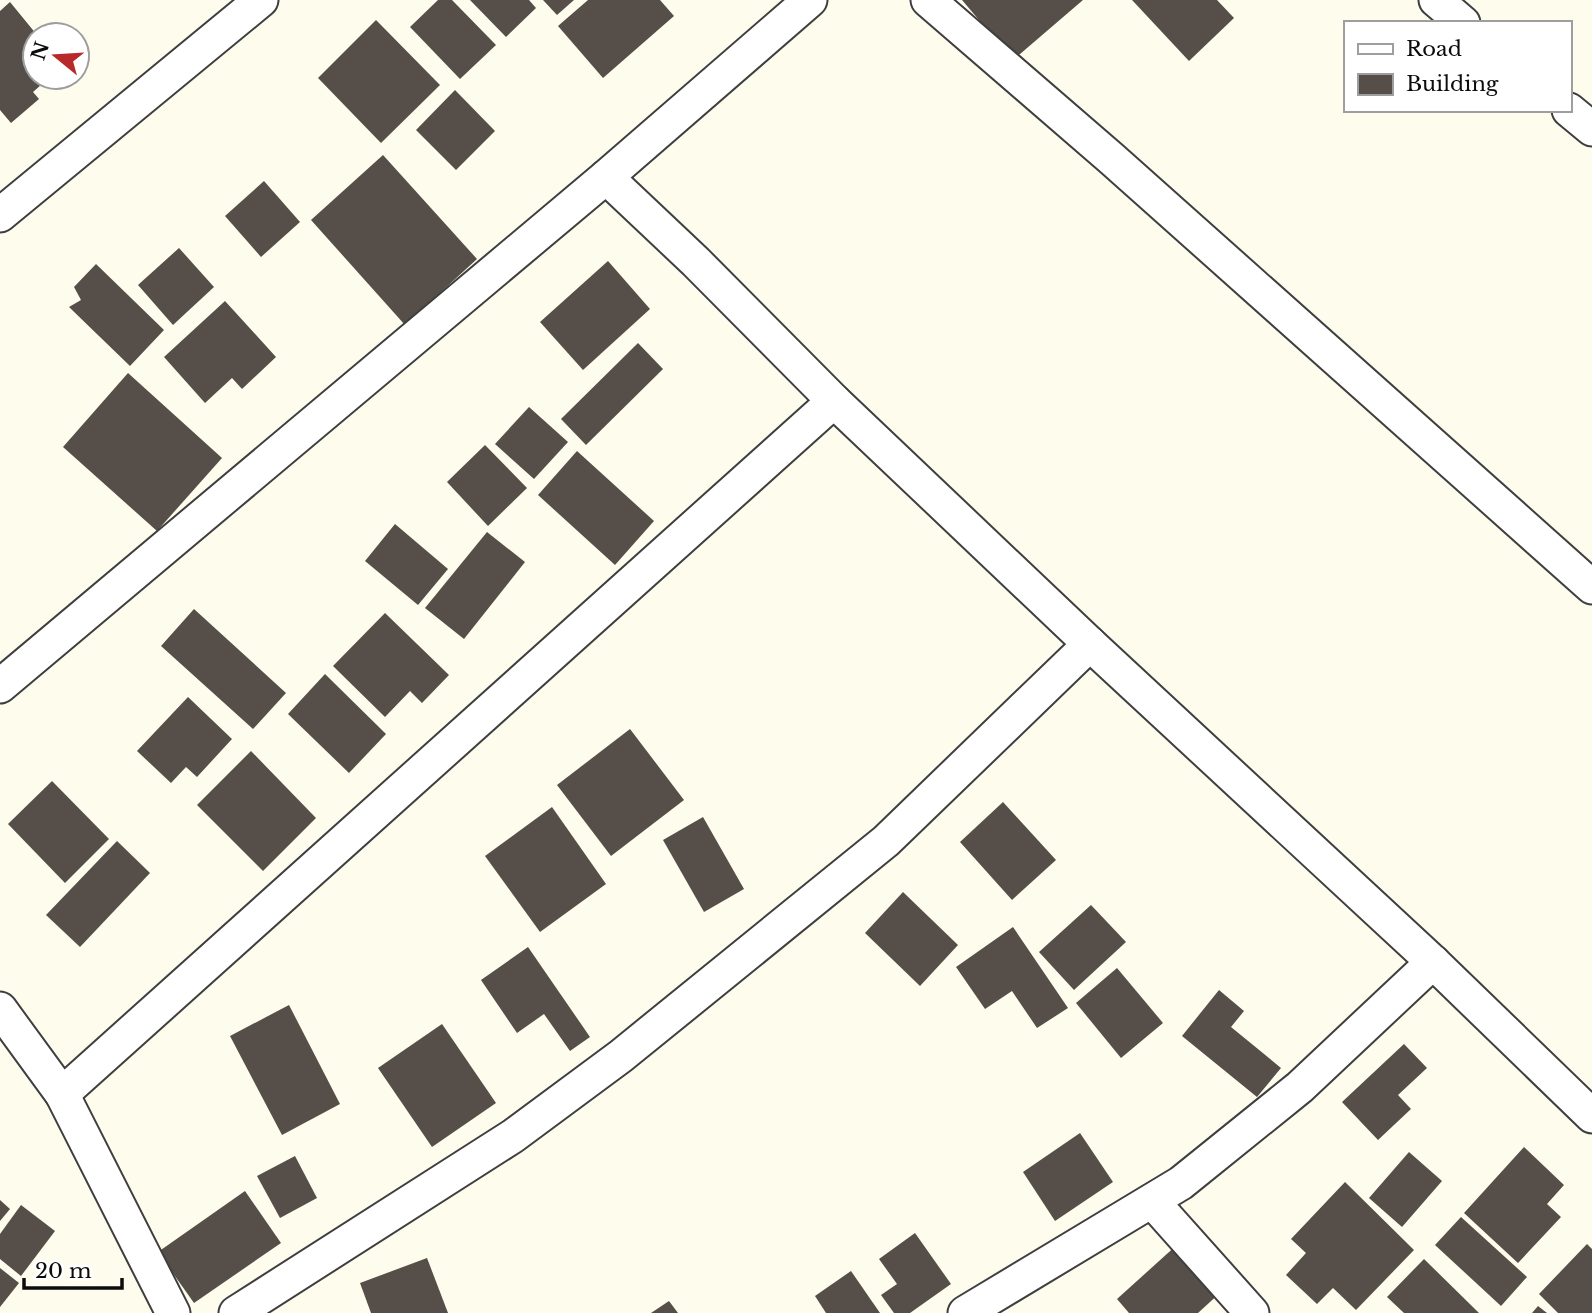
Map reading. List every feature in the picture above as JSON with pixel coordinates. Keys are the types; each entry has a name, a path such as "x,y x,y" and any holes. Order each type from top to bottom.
{"street":[{"path":"0,215 261,0"},
{"path":"0,686 606,177 810,0"},
{"path":"928,0 1122,168 1592,587"},
{"path":"1436,0 1461,21"},
{"path":"1571,112 1592,129"},
{"path":"606,177 696,262 834,401 1090,644 1433,962 1592,1116"},
{"path":"62,1094 834,401"},
{"path":"236,1313 513,1136 621,1056 886,841 1090,644"},
{"path":"965,1313 1181,1183 1300,1087 1433,962"},
{"path":"0,1009 62,1094 173,1313"},
{"path":"1152,1200 1252,1313"}],"building":[{"path":"438,0 452,0 496,45 460,79 410,27"},
{"path":"470,0 529,0 536,8 506,37"},
{"path":"543,0 574,0 557,15"},
{"path":"588,0 660,0 674,16 603,78 558,26"},
{"path":"962,0 1083,0 1013,60"},
{"path":"1132,0 1217,0 1234,18 1189,61"},
{"path":"10,2 26,21 21,21 21,91 34,91 39,99 11,123 0,110 0,11"},
{"path":"376,20 440,85 381,143 318,78"},
{"path":"455,90 495,131 456,170 416,130"},
{"path":"383,155 477,259 405,325 311,220"},
{"path":"264,181 300,222 261,257 225,216"},
{"path":"179,248 214,287 173,325 138,285"},
{"path":"608,261 650,309 583,370 540,322"},
{"path":"96,264 164,330 130,366 69,307 81,300 74,287"},
{"path":"225,301 276,357 242,389 232,378 205,403 164,357"},
{"path":"638,343 663,369 586,445 561,419"},
{"path":"128,373 222,458 157,531 63,447"},
{"path":"529,407 568,442 534,479 495,444"},
{"path":"485,445 527,488 488,526 447,482"},
{"path":"577,451 654,521 615,565 538,495"},
{"path":"395,524 448,569 418,605 365,561"},
{"path":"487,532 525,562 464,639 425,608"},
{"path":"194,609 286,693 253,729 161,646"},
{"path":"385,613 449,675 422,703 410,691 385,717 333,666"},
{"path":"325,674 386,734 349,773 288,714"},
{"path":"188,697 232,739 197,777 186,767 171,783 137,751"},
{"path":"630,729 684,800 611,856 557,785"},
{"path":"251,751 316,818 263,871 197,805"},
{"path":"52,781 109,839 65,883 8,824"},
{"path":"1003,802 1056,860 1012,900 960,842"},
{"path":"552,807 606,884 540,932 485,856"},
{"path":"703,817 744,889 704,912 663,840"},
{"path":"117,841 150,873 80,947 46,915"},
{"path":"903,892 958,945 920,986 865,933"},
{"path":"1091,905 1126,942 1074,990 1039,952"},
{"path":"1013,927 1068,1008 1037,1028 1012,991 985,1009 956,967"},
{"path":"528,947 590,1037 570,1051 544,1014 517,1033 481,980"},
{"path":"1117,968 1163,1023 1121,1058 1076,1003"},
{"path":"1219,990 1244,1011 1231,1027 1281,1068 1257,1097 1182,1036"},
{"path":"289,1005 340,1104 282,1135 230,1036"},
{"path":"442,1024 496,1103 432,1147 378,1068"},
{"path":"1404,1044 1427,1068 1398,1095 1411,1109 1378,1140 1342,1102"},
{"path":"1080,1133 1113,1182 1055,1221 1023,1172"},
{"path":"1524,1147 1564,1185 1547,1204 1561,1217 1518,1263 1464,1213"},
{"path":"1409,1152 1442,1181 1402,1227 1369,1198"},
{"path":"295,1156 317,1198 280,1218 257,1176"},
{"path":"1345,1182 1414,1250 1356,1310 1333,1288 1317,1304 1286,1275 1306,1253 1291,1239"},
{"path":"245,1191 281,1243 194,1303 158,1252"},
{"path":"0,1200 10,1209 0,1221"},
{"path":"21,1205 55,1231 21,1276 0,1259 0,1234"},
{"path":"1461,1217 1527,1277 1501,1306 1435,1245"},
{"path":"915,1233 951,1284 910,1313 894,1313 881,1295 897,1284 879,1259"},
{"path":"1179,1243 1222,1291 1198,1313 1129,1313 1117,1299"},
{"path":"1587,1244 1592,1249 1592,1313 1558,1313 1539,1294"},
{"path":"427,1258 448,1313 371,1313 360,1283"},
{"path":"1424,1259 1479,1313 1404,1313 1387,1297"},
{"path":"0,1268 19,1283 0,1307"},
{"path":"851,1271 880,1313 826,1313 815,1296"},
{"path":"669,1301 678,1313 651,1313"},
{"path":"1538,1306 1547,1313 1532,1313"}]}
